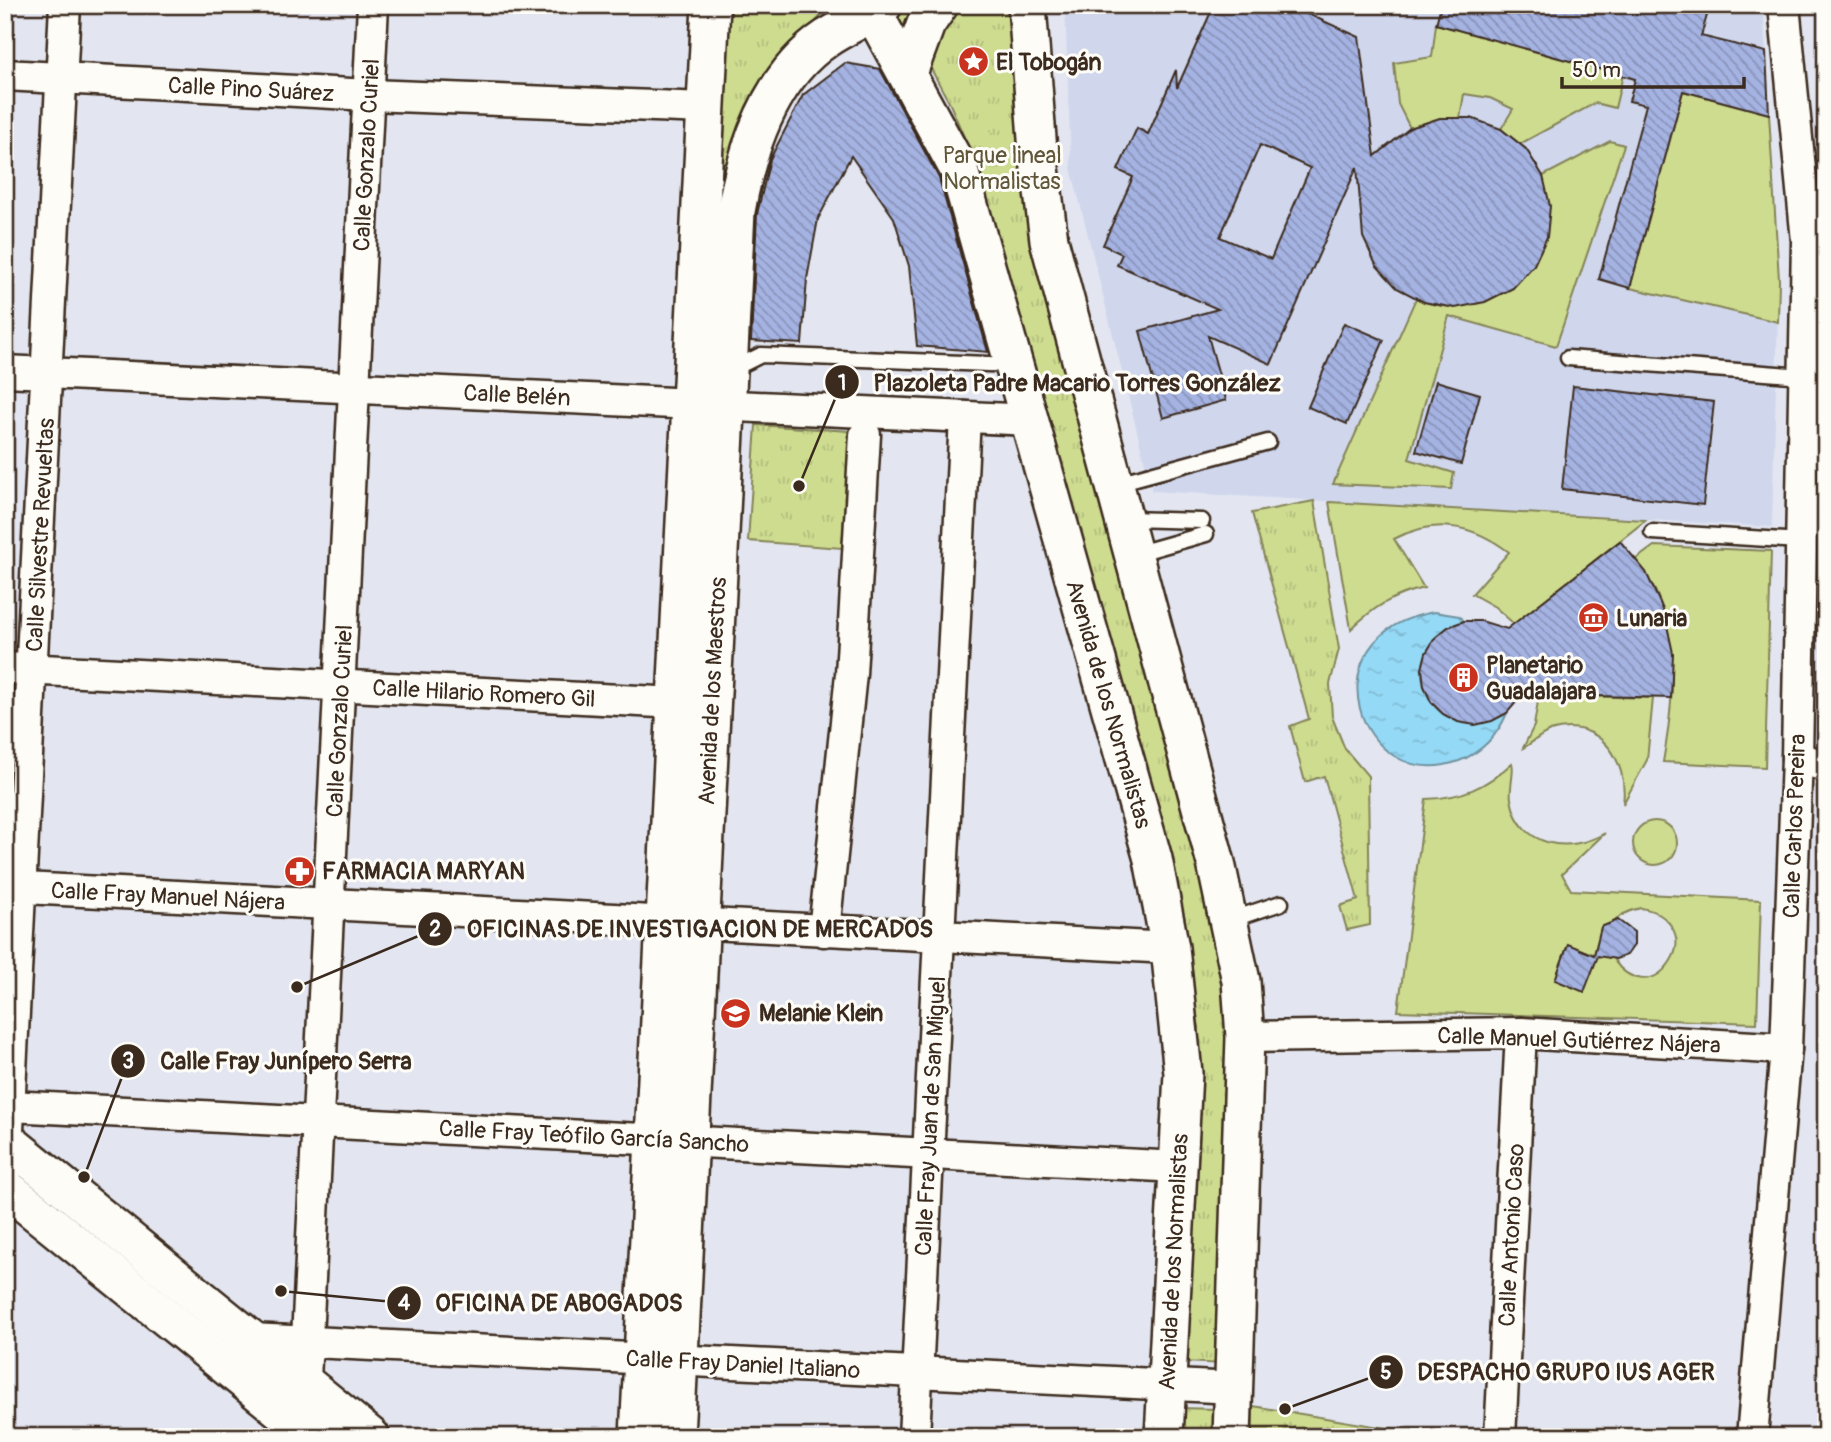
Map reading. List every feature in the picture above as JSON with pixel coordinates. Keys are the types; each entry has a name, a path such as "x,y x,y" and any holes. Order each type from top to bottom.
{"street":[{"name":"Calle Silvestre Revueltas","path":"5,1188 19,669 47,373 65,5"},
{"name":"Calle Gonzalo Curiel","path":"306,1433 305,1383 373,5"},
{"name":"Avenida de los Maestros","path":"639,1437 661,1359 710,405 706,108 712,5"},
{"path":"908,73 926,23 939,5"},
{"name":"Calle Carlos Pereira","path":"1752,1437 1786,1049 1797,758 1804,376 1816,239 1784,5"},
{"name":"Avenida de los Maestros","path":"710,405 729,363 736,211 751,143 782,83 802,60 826,39 875,8"},
{"name":"Avenida de los Normalistas","path":"875,8 959,170 1153,859 1170,948 1183,1073 1164,1437"},
{"path":"1026,9 1049,240 1229,921 1241,981 1245,1037 1232,1437"},
{"name":"Calle Pino Suárez","path":"5,75 369,95 706,108"},
{"name":"Calle Belén","path":"5,371 1029,421"},
{"name":"Calle Fray Juan de San Miguel","path":"914,1437 965,417"},
{"path":"824,931 851,674 865,435"},
{"name":"Calle Hilario Romero Gil","path":"19,669 694,704"},
{"path":"1797,758 1826,766"},
{"name":"Calle Fray Manuel Nájera","path":"13,888 1170,948"},
{"name":"Calle Manuel Gutiérrez Nájera","path":"1245,1037 1521,1033 1786,1049"},
{"name":"Calle Antonio Caso","path":"1500,1437 1521,1033"},
{"name":"Calle Fray Teófilo García Sancho","path":"8,1129 318,1122 1179,1167"},
{"path":"8,1129 251,1339 371,1437"},
{"path":"5,1188 306,1433"},
{"name":"Calle Fray Daniel Italiano","path":"251,1339 1235,1388"},
{"name":"Avenida de los Maestros","path":"661,1359 675,1437"}],"lane":[{"path":"729,363 745,363 761,355 1014,365"},
{"path":"1568,358 1804,376"},
{"path":"1114,484 1268,442"},
{"path":"1124,519 1204,527 1133,555"},
{"path":"1652,532 1801,541"},
{"path":"1229,921 1281,903"}],"shaded area":[{"path":"1065,5 1763,5 1779,280 1772,527 1152,491 1071,168"}],"green space":[{"path":"726,5 830,5 792,49 704,385"},
{"path":"902,5 930,5 910,45 893,13"},
{"name":"Parque lineal Normalistas","path":"950,5 1013,5 1231,977 1226,1364 1182,1362 1199,1027 1165,852 1027,360 991,216 973,158 950,104 924,56"},
{"path":"1436,24 1623,75 1615,108 1595,103 1520,144 1501,129 1513,109 1490,98 1464,94 1460,118 1440,118 1410,128 1398,104 1394,63 1432,57"},
{"path":"1683,91 1769,114 1779,280 1778,322 1630,288"},
{"path":"1610,141 1624,145 1556,346 1449,316 1409,459 1454,473 1451,489 1333,484 1416,298 1453,307 1477,303 1513,288 1543,176"},
{"path":"756,425 850,431 842,548 748,541"},
{"path":"1314,501 1339,649 1330,684 1332,717 1345,749 1368,776 1370,925 1347,930 1340,906 1358,900 1324,776 1305,782 1290,726 1309,719 1252,513"},
{"path":"1329,502 1646,520 1514,624 1495,607 1472,594 1509,552 1482,535 1454,527 1439,526 1409,532 1394,539 1424,588 1384,603 1351,629"},
{"path":"1654,546 1771,551 1765,767 1663,762 1670,710 1672,656 1661,605 1635,560"},
{"path":"1539,695 1653,698 1647,760 1623,804 1624,788 1616,758 1597,736 1568,728 1550,731 1523,748 1534,726"},
{"path":"1512,763 1511,799 1524,828 1535,837 1562,844 1591,840 1605,833 1562,874 1571,890 1761,900 1757,1023 1398,1011 1426,799 1473,790","holes":["1641,908 1659,914 1672,927 1675,952 1670,962 1656,976 1640,978 1626,973 1615,961 1608,946 1609,930 1620,917"]},
{"path":"1655,821 1664,822 1671,827 1676,834 1676,852 1671,859 1664,864 1655,865 1646,864 1639,859 1634,852 1633,843 1634,834 1639,827 1646,822"},
{"path":"1253,1406 1440,1437 1252,1437"},
{"path":"1179,1408 1216,1409 1214,1437 1178,1437"}],"water":[{"path":"1434,612 1459,616 1464,621 1440,635 1426,654 1422,674 1427,694 1439,710 1457,721 1480,722 1507,713 1494,736 1475,753 1459,761 1424,766 1394,756 1372,735 1360,708 1358,678 1369,650 1394,626"}],"building":[{"path":"1214,5 1288,5 1359,37 1375,156 1410,128 1440,118 1471,118 1501,129 1526,149 1543,176 1550,206 1547,237 1534,265 1513,288 1485,302 1455,308 1424,302 1397,288 1376,265 1363,237 1357,167 1271,364 1208,336 1226,400 1163,418 1140,331 1218,309 1117,265 1122,254 1103,245 1133,177 1118,170 1137,128 1148,134 1176,70 1177,88","holes":["1260,145 1310,168 1271,259 1220,237"]},
{"path":"1441,5 1623,5 1639,10 1641,5 1710,5 1701,36 1766,52 1769,114 1683,91 1630,288 1599,279 1646,105 1629,101 1635,79 1436,24"},
{"path":"845,63 880,69 939,178 988,352 917,346 909,266 894,218 851,156 818,219 807,279 802,344 751,341 757,214 770,159 803,95"},
{"path":"1344,323 1384,340 1347,424 1308,407"},
{"path":"1436,381 1480,394 1461,464 1416,451"},
{"path":"1573,386 1714,402 1703,505 1562,489"},
{"name":"Lunaria","path":"1620,541 1646,572 1664,612 1673,653 1671,698 1523,694 1507,713 1492,721 1475,725 1458,722 1443,714 1431,702 1424,686 1422,669 1426,653 1435,638 1448,627 1464,621 1481,621 1507,629"},
{"path":"1618,920 1634,932 1634,945 1627,955 1616,959 1598,956 1584,992 1555,980 1568,944 1594,955 1601,927"}],"place":[{"name":"El Tobogán","path":"973,62"},
{"name":"Plazoleta Padre Macario Torres González","path":"799,486"},
{"name":"Lunaria","path":"1593,618"},
{"name":"Planetario Guadalajara","path":"1463,678"},
{"name":"FARMACIA MARYAN","path":"299,871"},
{"name":"OFICINAS DE INVESTIGACION DE MERCADOS","path":"297,987"},
{"name":"Melanie Klein","path":"736,1013"},
{"name":"Calle Fray Junípero Serra","path":"84,1177"},
{"name":"OFICINA DE ABOGADOS","path":"281,1291"},
{"name":"DESPACHO GRUPO IUS AGER","path":"1285,1409"}]}
